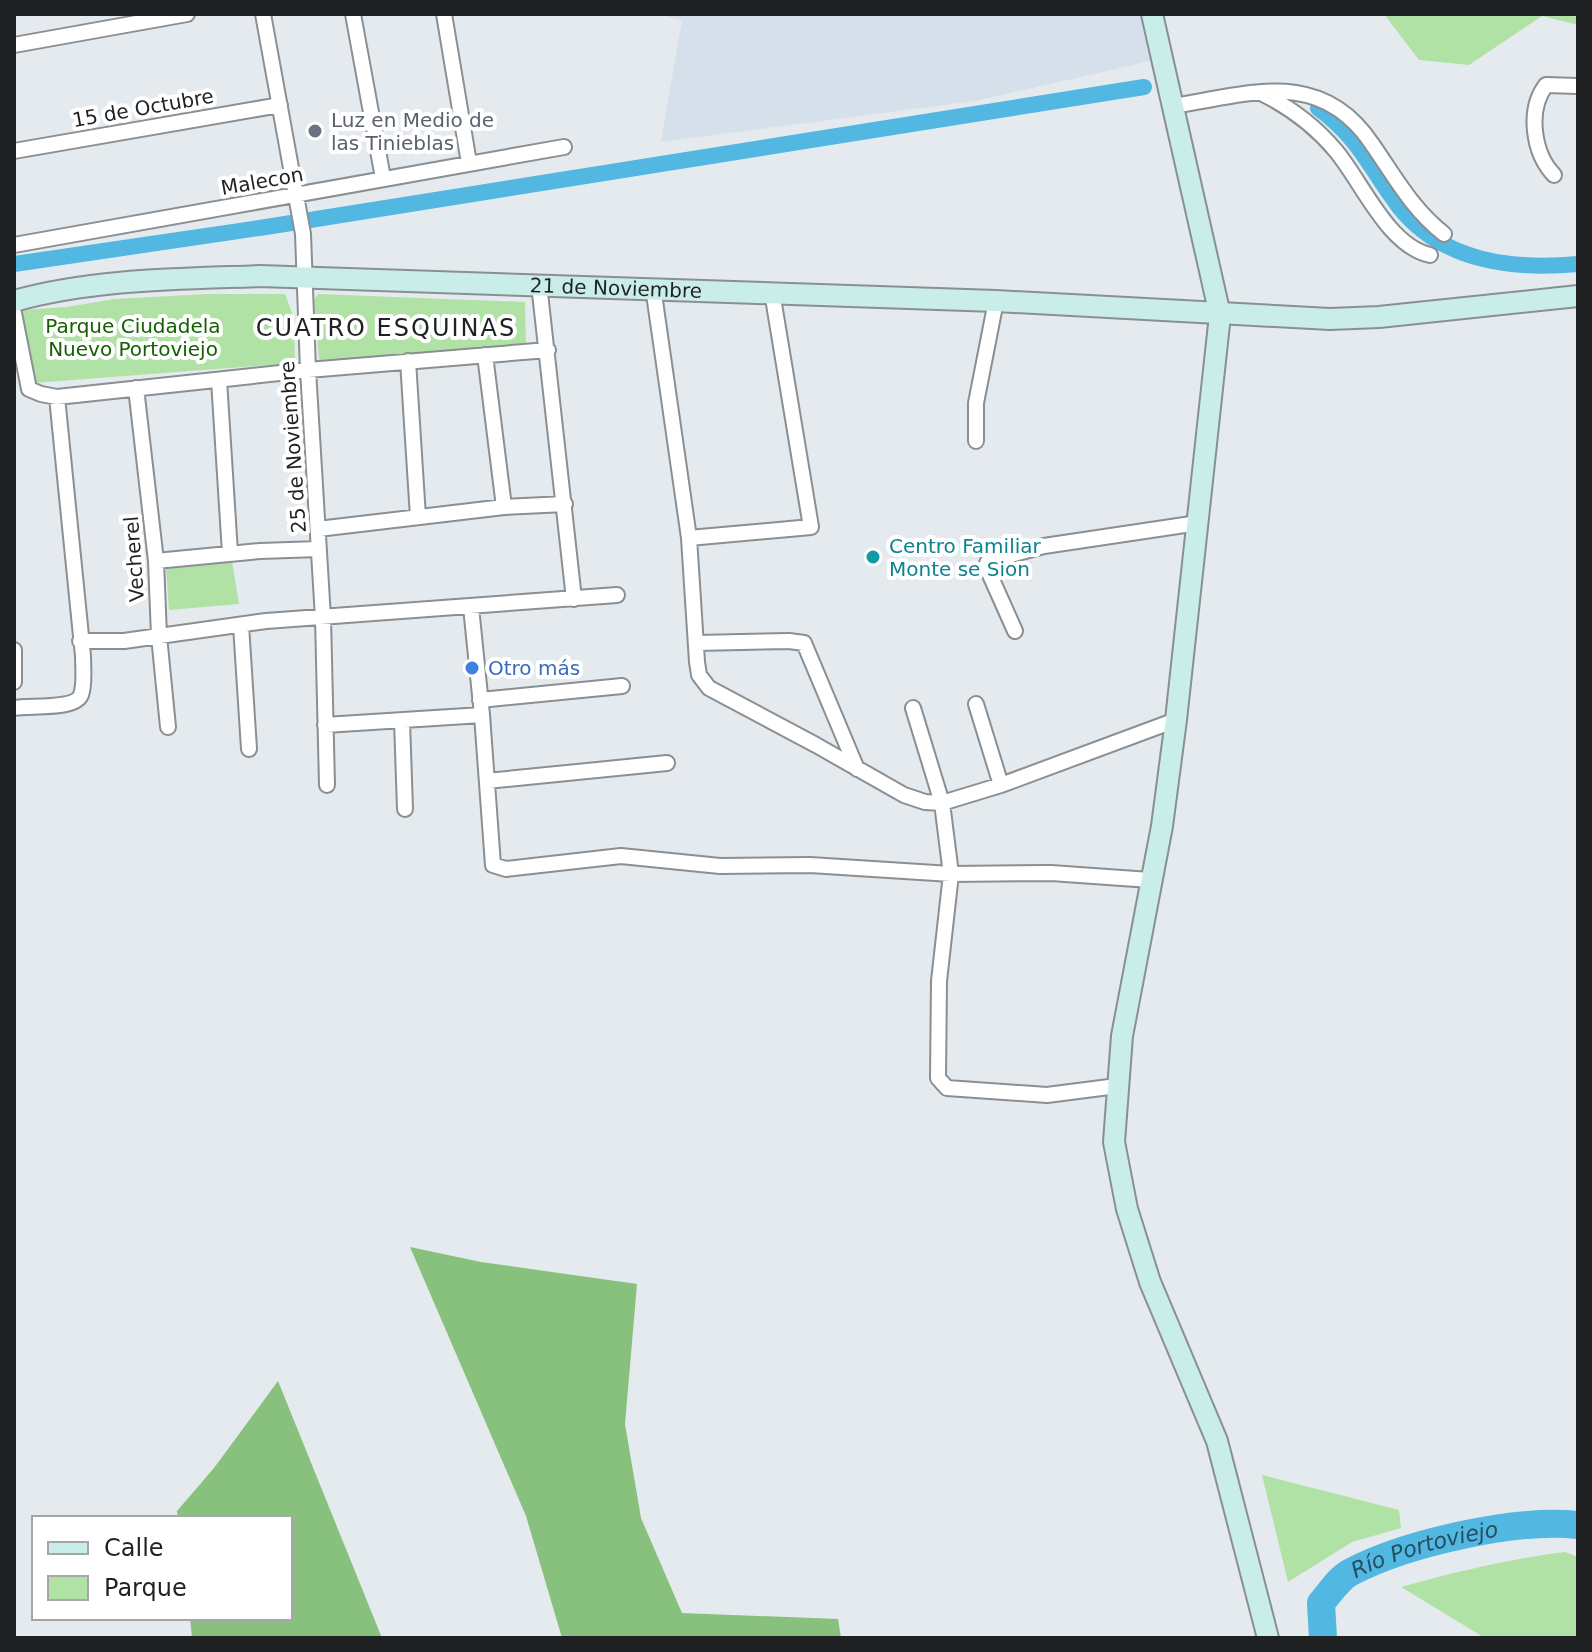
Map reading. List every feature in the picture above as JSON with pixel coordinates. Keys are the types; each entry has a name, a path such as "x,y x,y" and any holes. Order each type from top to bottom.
{"street":[{"name":"25 de Noviembre","path":"263,14 303,234 323,618 327,785"},
{"path":"353,14 383,178"},
{"path":"444,14 469,163"},
{"path":"1152,14 1220,315 1176,720 1162,826 1122,1036 1114,1142 1127,1209 1150,1282 1217,1441 1268,1638"},
{"path":"14,45 177,15"},
{"path":"1554,175 1543,163 1537,144 1535,119 1539,95 1546,85 1578,86"},
{"path":"1173,106 1259,92 1299,92 1320,97 1344,112 1370,140 1403,193 1420,214 1444,234"},
{"path":"1259,92 1287,106 1312,126 1335,149 1390,229 1403,241 1430,255"},
{"name":"15 de Octubre","path":"14,151 280,105"},
{"name":"Malecon","path":"14,245 298,201 383,178 564,147"},
{"name":"21 de Noviembre","path":"14,301 69,289 160,280 305,276 996,301 1330,319 1379,317 1578,296"},
{"path":"539,284 574,599"},
{"path":"653,287 689,538 699,675 709,688 904,795 925,802 942,803 1001,785 1176,720"},
{"path":"689,538 811,527 772,292"},
{"path":"976,441 976,403 996,301"},
{"path":"14,313 29,389 57,397 308,370 548,350"},
{"path":"485,355 504,507"},
{"path":"408,361 418,517"},
{"path":"219,380 230,553"},
{"name":"Vecherel","path":"136,388 156,561 159,636 168,727"},
{"path":"14,708 67,706 78,700 82,693 83,656 57,397"},
{"path":"318,529 504,507 565,504"},
{"path":"1015,631 986,566 988,561 1044,546 1198,523"},
{"path":"156,561 230,553 319,549"},
{"path":"80,641 124,641 241,625 617,595"},
{"path":"471,607 493,865 506,869 621,856 720,866 810,865 951,874 1051,873 1150,880"},
{"path":"241,625 249,749"},
{"path":"696,643 804,643 857,769"},
{"path":"14,650 14,682"},
{"path":"325,725 402,721 622,686"},
{"path":"976,704 1001,785"},
{"path":"913,708 942,803 951,874 939,981 938,1078 947,1088 1047,1095 1117,1086"},
{"path":"402,721 405,809"},
{"path":"487,781 667,763"}],"shaded area":[{"path":"658,14 1140,14 1150,61 975,101 661,142 682,20"}],"green space":[{"path":"1384,14 1578,14 1578,25 1542,16 1469,65 1419,60"},
{"name":"Parque Ciudadela Nuevo Portoviejo","path":"285,294 294,318 295,363 34,383 20,334 23,310 114,299"},
{"path":"318,294 525,302 526,345 320,371 314,300"},
{"path":"231,555 239,604 169,610 166,567"},
{"path":"410,1247 481,1262 637,1284 625,1424 641,1518 682,1613 838,1619 841,1638 562,1638 526,1516"},
{"path":"278,1381 382,1638 192,1638 190,1620 292,1620 292,1516 178,1516 177,1511 214,1468"},
{"path":"1262,1475 1399,1510 1401,1528 1352,1542 1288,1582"},
{"path":"1565,1552 1578,1557 1578,1638 1485,1638 1401,1587 1483,1566"}],"waterway":[{"path":"14,264 266,227 1144,87"},
{"path":"1318,108 1355,143 1399,207 1436,240 1458,251 1504,263 1578,264"},
{"name":"Río Portoviejo","path":"1323,1638 1321,1603 1347,1575 1374,1561 1401,1551 1494,1529 1525,1525 1578,1525"}],"place":[{"name":"Luz en Medio de las Tinieblas","path":"315,131"},
{"name":"Centro Familiar Monte se Sion","path":"873,557"},
{"name":"Otro más","path":"472,668"}],"district":[{"name":"CUATRO ESQUINAS","path":"386,328"}]}
